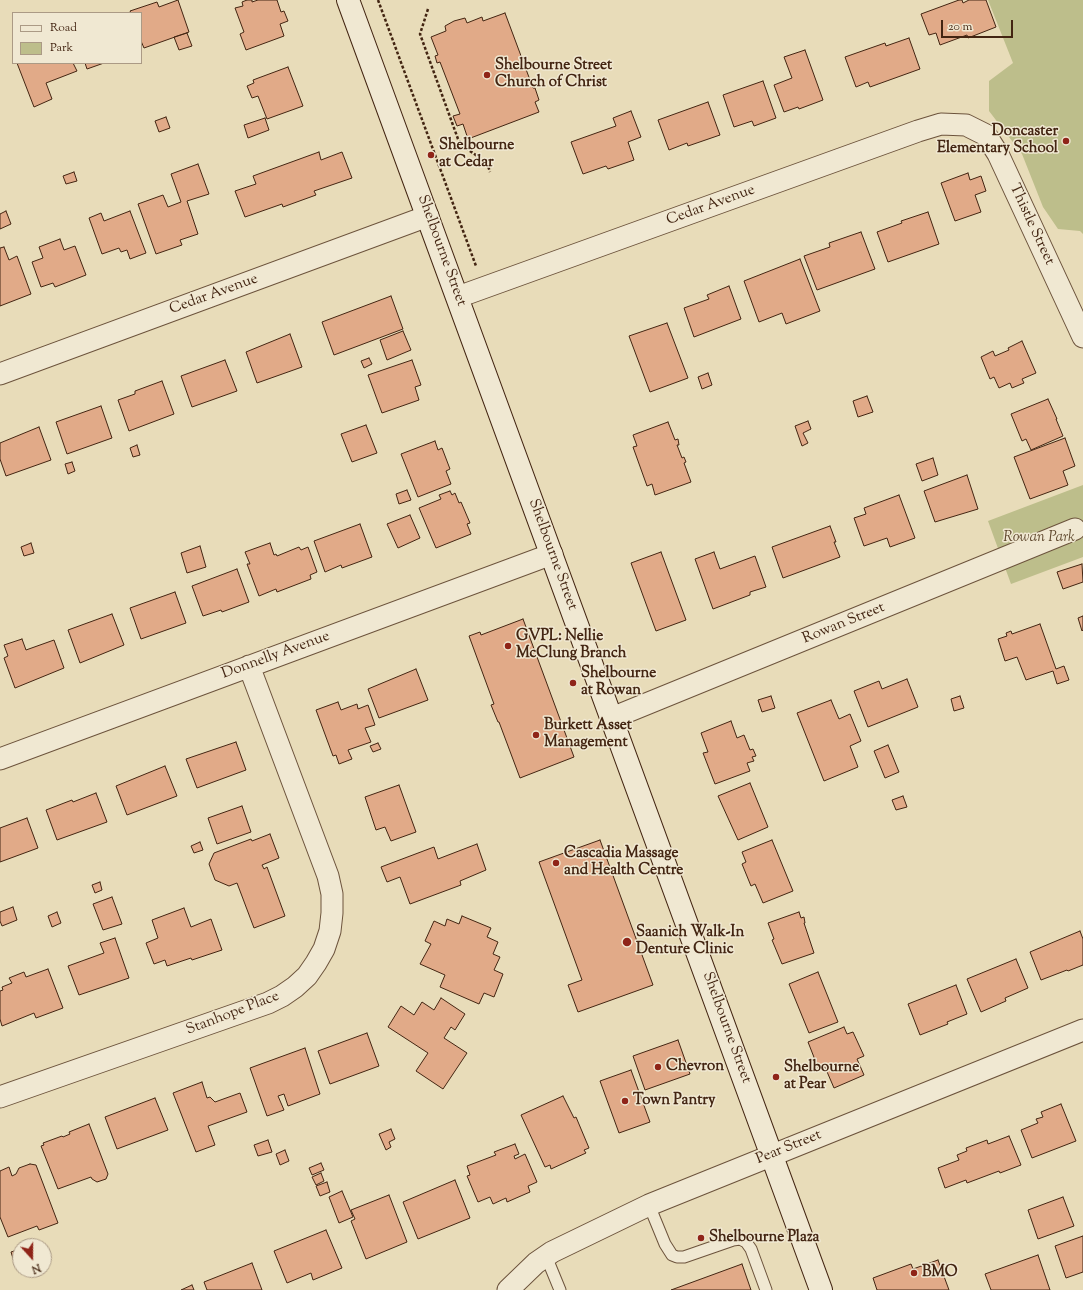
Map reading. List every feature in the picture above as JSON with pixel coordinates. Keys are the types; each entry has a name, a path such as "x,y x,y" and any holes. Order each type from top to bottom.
{"main road":[{"name":"Shelbourne Street","path":"348,0 773,1155 821,1290"}],"street":[{"name":"Cedar Avenue","path":"458,296 532,271 918,130 941,124 966,124"},
{"name":"Thistle Street","path":"966,124 986,135 998,154 1083,336"},
{"name":"Cedar Avenue","path":"0,374 428,216"},
{"name":"Rowan Street","path":"612,718 1075,529"},
{"name":"Donnelly Avenue","path":"0,759 552,554"},
{"name":"Stanhope Place","path":"0,1096 268,1003 295,987 307,976 316,963 324,949 330,931 332,913 328,876 249,666"},
{"name":"Pear Street","path":"508,1290 536,1263 546,1256 575,1240 649,1205 1083,1030"}],"lane":[{"path":"649,1205 665,1244 672,1255 677,1257 684,1257 733,1240 740,1239 746,1242 751,1249 766,1290"},
{"path":"546,1256 560,1290"}],"path":[{"path":"378,0 476,268"},
{"path":"428,9 420,34 458,139 463,146 487,163 490,172"}],"green space":[{"name":"Doncaster Elementary School","path":"988,0 1083,0 1083,234 1080,231 1058,229 1043,207 1022,154 989,111 989,81 1013,63"},
{"name":"Rowan Park","path":"1083,485 1083,557 1011,584 988,521"}],"building":[{"path":"178,0 189,32 144,48 142,43 142,12 130,11 157,2 159,7"},
{"path":"252,0 252,2 258,0 277,0 281,12 284,11 288,21 280,24 284,36 246,50 240,34 244,32 235,8 243,6 242,2"},
{"path":"962,0 963,3 969,0 986,0 996,27 968,38 967,35 940,45 936,33 929,35 921,14"},
{"name":"Shelbourne Street Church of Christ","path":"505,13 533,88 535,88 539,100 535,102 539,112 468,139 463,124 457,126 453,116 460,114 440,62 437,63 435,56 438,55 431,37 446,31 445,26 454,21 465,18 467,23 482,17 483,21"},
{"path":"187,33 192,46 179,50 174,37"},
{"path":"909,38 920,69 870,87 868,82 856,87 845,57 885,43 886,46"},
{"path":"805,50 823,100 799,109 798,107 784,112 774,85 792,78 784,57"},
{"path":"17,64 74,64 77,71 46,83 52,99 34,107"},
{"path":"85,64 101,64 87,69"},
{"path":"288,67 303,106 267,119 258,96 252,98 247,86 254,83 253,80"},
{"path":"763,81 776,118 754,126 752,121 734,127 723,95"},
{"path":"708,102 720,135 688,146 687,143 669,150 658,120"},
{"path":"631,111 641,137 628,142 634,160 608,169 606,166 583,174 571,142 616,126 613,118"},
{"path":"166,117 170,128 159,132 155,121"},
{"path":"265,118 269,130 248,138 244,125"},
{"path":"319,152 321,160 342,152 352,178 314,191 316,195 283,207 282,204 245,217 235,191 256,184 253,176"},
{"path":"198,164 209,194 187,201 198,234 180,240 182,245 156,254 138,204 163,195 168,207 181,202 171,174"},
{"path":"74,172 77,181 66,184 63,176"},
{"path":"968,173 970,180 981,176 986,191 975,195 981,212 955,221 941,183"},
{"path":"6,211 11,224 0,229 0,214"},
{"path":"130,211 146,253 130,259 127,250 121,252 119,248 102,254 89,218 101,213 104,221"},
{"path":"928,212 939,244 888,262 877,232 902,223 901,221"},
{"path":"861,232 875,269 817,290 804,256 830,247 829,243"},
{"path":"60,239 64,250 75,246 86,275 55,287 53,283 41,287 32,262 43,258 39,247"},
{"path":"4,247 9,260 17,256 31,294 0,306 0,248"},
{"path":"800,259 820,311 786,324 782,313 759,322 744,281"},
{"path":"729,286 741,319 694,337 684,308 709,299 707,295"},
{"path":"391,296 403,329 334,355 322,322"},
{"path":"667,323 688,378 650,392 629,336"},
{"path":"403,331 411,350 387,360 380,340"},
{"path":"290,334 302,367 257,383 246,352"},
{"path":"1022,341 1036,373 1022,379 1024,383 1012,388 1010,383 999,388 994,377 990,379 981,357 993,351 995,356 1009,350 1008,348"},
{"path":"369,358 372,364 364,368 361,361"},
{"path":"225,360 237,391 192,407 181,376"},
{"path":"412,360 421,385 415,387 419,400 382,413 368,375"},
{"path":"708,373 712,385 702,389 698,377"},
{"path":"162,381 174,414 129,431 118,400 135,394 135,391"},
{"path":"867,396 873,412 858,417 853,401"},
{"path":"1048,399 1063,436 1031,450 1026,439 1022,441 1011,414"},
{"path":"101,406 112,438 67,454 56,422"},
{"path":"808,421 811,429 803,433 808,443 802,446 795,426"},
{"path":"668,422 675,440 678,439 679,445 677,445 682,458 684,457 686,462 684,463 691,482 655,495 652,484 647,486 633,447 637,446 633,435"},
{"path":"366,425 377,453 352,462 341,434"},
{"path":"39,427 51,460 6,476 0,459 0,443"},
{"path":"1065,438 1075,466 1063,471 1068,485 1030,499 1014,457"},
{"path":"435,441 438,450 442,448 450,469 446,471 451,484 418,497 401,454"},
{"path":"137,445 140,455 133,457 130,448"},
{"path":"933,458 938,475 922,481 916,464"},
{"path":"72,462 75,471 68,474 65,464"},
{"path":"967,475 978,509 935,522 924,491"},
{"path":"407,490 411,500 399,504 396,494"},
{"path":"450,491 452,495 455,493 459,503 461,502 470,523 467,524 471,534 436,548 419,508 441,499 439,495"},
{"path":"899,495 915,538 890,547 887,538 864,546 854,518 866,514 864,508"},
{"path":"410,515 420,538 398,548 387,524"},
{"path":"360,524 372,557 342,568 341,565 325,572 314,541"},
{"path":"830,526 840,557 783,578 772,547"},
{"path":"31,543 34,553 24,556 21,547"},
{"path":"270,543 274,555 276,554 277,556 299,547 301,550 308,547 317,572 310,575 311,579 277,592 276,589 259,596 247,564 250,564 245,552"},
{"path":"200,546 206,567 187,573 181,553"},
{"path":"661,552 686,620 656,631 631,563"},
{"path":"714,552 720,569 755,556 766,587 750,592 750,595 713,609 695,559"},
{"path":"1082,564 1083,582 1063,589 1057,572"},
{"path":"237,569 249,602 222,612 221,610 203,616 192,586"},
{"path":"175,592 186,623 141,639 130,608"},
{"path":"112,614 124,645 80,663 68,630"},
{"path":"1083,616 1083,630 1082,631 1078,618"},
{"path":"523,619 574,757 520,778 491,705 494,704 469,636 480,632 481,635"},
{"path":"1040,624 1056,669 1064,666 1069,680 1057,684 1053,671 1026,680 1017,657 1005,661 998,639 1007,636 1006,633 1011,631 1012,634"},
{"path":"22,639 26,650 54,640 64,668 15,688 4,658 8,656 4,645"},
{"path":"416,669 428,700 379,718 368,689"},
{"path":"907,679 918,707 868,727 854,691 879,681 882,689"},
{"path":"771,696 775,708 762,712 758,700"},
{"path":"960,696 964,708 954,711 951,699"},
{"path":"831,700 839,719 850,714 861,741 850,746 858,767 824,781 797,713"},
{"path":"338,702 341,710 357,704 358,709 368,705 375,725 365,728 371,742 348,750 352,759 339,764 336,755 333,756 316,710"},
{"path":"731,721 737,738 744,735 750,750 753,749 756,756 752,757 754,761 747,763 750,771 715,784 703,753 708,752 701,733"},
{"path":"236,742 246,770 197,788 186,759"},
{"path":"378,743 381,749 373,752 370,746"},
{"path":"888,745 899,772 885,778 874,751"},
{"path":"165,766 177,796 127,815 116,786"},
{"path":"750,783 768,827 738,840 718,796"},
{"path":"399,785 416,832 391,841 385,827 376,830 365,797"},
{"path":"96,793 107,822 57,840 46,810"},
{"path":"903,796 907,807 896,810 892,800"},
{"path":"242,806 251,832 217,844 208,818"},
{"path":"27,818 38,848 0,862 0,828"},
{"path":"270,834 279,858 262,865 264,869 267,867 285,916 254,928 237,883 229,886 215,880 209,864 214,853 251,839 252,841"},
{"path":"600,840 653,985 578,1012 568,985 582,980 539,862"},
{"path":"772,840 793,891 763,903 755,884 751,886 742,864 746,862 742,852"},
{"path":"200,842 203,850 194,853 191,846"},
{"path":"477,844 486,870 460,881 461,885 410,904 400,877 387,882 381,867 434,847 438,859"},
{"path":"100,882 102,890 95,893 92,885"},
{"path":"112,897 122,924 103,930 93,904"},
{"path":"13,907 17,920 2,926 0,921 0,912"},
{"path":"184,908 191,927 211,919 222,950 192,960 191,958 167,966 165,960 154,964 146,943 158,938 152,920"},
{"path":"57,912 61,923 52,927 48,916"},
{"path":"799,912 801,918 804,917 804,923 814,953 782,964 772,940 774,939 768,923"},
{"path":"462,916 491,928 487,937 498,942 493,954 500,957 494,970 503,974 494,997 484,993 479,1004 440,987 445,975 420,964 431,944 425,941 434,921 445,926 447,919 459,924"},
{"path":"1080,931 1083,939 1083,965 1041,980 1030,952"},
{"path":"115,938 129,978 79,995 68,966 104,953 100,943"},
{"path":"1016,959 1028,988 1005,998 1006,1001 981,1012 967,979"},
{"path":"48,969 63,1008 36,1018 34,1013 2,1026 0,1019 0,991 3,990 2,987 12,983 9,978 24,972 26,977"},
{"path":"818,972 838,1022 809,1033 789,984"},
{"path":"956,985 967,1014 947,1022 948,1024 920,1035 908,1004"},
{"path":"441,998 465,1014 455,1030 451,1027 444,1038 467,1053 443,1089 416,1071 428,1053 388,1027 401,1006 414,1015 422,1002 434,1010"},
{"path":"844,1027 847,1034 853,1032 864,1056 857,1059 864,1075 834,1088 825,1067 819,1070 808,1042"},
{"path":"367,1033 379,1066 330,1084 318,1051"},
{"path":"678,1040 690,1074 645,1090 633,1056"},
{"path":"305,1048 320,1094 288,1106 284,1094 278,1096 284,1110 267,1116 250,1068"},
{"name":"Town Pantry","path":"631,1070 650,1122 619,1133 600,1081"},
{"path":"202,1082 207,1098 210,1097 215,1102 240,1093 247,1112 208,1126 215,1145 196,1152 173,1093"},
{"path":"563,1096 574,1118 576,1117 589,1148 584,1150 586,1153 551,1169 550,1165 545,1167 521,1115"},
{"path":"155,1098 168,1130 117,1149 105,1117"},
{"path":"1061,1104 1076,1141 1032,1158 1021,1130 1038,1123 1036,1119 1043,1117 1041,1112"},
{"path":"89,1124 108,1174 106,1179 97,1182 91,1177 58,1189 41,1146 44,1145 43,1143 62,1136 63,1137 70,1134 69,1132"},
{"path":"391,1129 395,1139 389,1142 391,1147 386,1150 379,1134"},
{"path":"1009,1136 1021,1165 1000,1173 999,1171 967,1183 966,1180 945,1188 938,1168 959,1160 957,1155 967,1151 966,1148 987,1140 988,1144"},
{"path":"268,1140 272,1152 258,1156 254,1145"},
{"path":"515,1144 519,1154 514,1156 515,1159 525,1154 537,1182 528,1186 530,1192 507,1202 506,1198 493,1204 490,1197 478,1202 467,1176 470,1175 467,1166 496,1155 494,1152"},
{"path":"285,1150 289,1161 280,1165 276,1154"},
{"path":"321,1163 324,1170 312,1175 309,1168"},
{"path":"30,1164 36,1165 58,1223 39,1230 37,1226 8,1237 0,1217 0,1171 9,1167 12,1176 16,1174 19,1168"},
{"path":"321,1173 324,1181 316,1185 312,1177"},
{"path":"455,1180 470,1218 418,1239 403,1202"},
{"path":"327,1182 330,1192 320,1196 316,1186"},
{"path":"342,1191 353,1217 339,1223 329,1197"},
{"path":"389,1195 407,1242 366,1259 351,1221 355,1219 351,1210"},
{"path":"1063,1197 1074,1226 1038,1239 1028,1210"},
{"path":"326,1230 342,1268 313,1280 311,1273 287,1283 274,1251"},
{"path":"1083,1236 1083,1272 1066,1278 1055,1246"},
{"path":"1038,1255 1050,1290 991,1290 985,1274"},
{"name":"BMO","path":"938,1260 949,1290 877,1290 873,1278 911,1264 913,1269"},
{"path":"252,1263 262,1290 207,1290 204,1282"},
{"path":"742,1264 751,1290 671,1290"},
{"path":"192,1285 194,1290 181,1290"}],"place":[{"name":"Shelbourne Street Church of Christ","path":"487,75"},
{"name":"Doncaster Elementary School","path":"1066,141"},
{"name":"Shelbourne at Cedar","path":"431,155"},
{"name":"GVPL: Nellie McClung Branch","path":"508,646"},
{"name":"Shelbourne at Rowan","path":"573,683"},
{"name":"Burkett Asset Management","path":"536,735"},
{"name":"Cascadia Massage and Health Centre","path":"556,863"},
{"name":"Saanich Walk-In Denture Clinic","path":"627,942"},
{"name":"Chevron","path":"658,1067"},
{"name":"Shelbourne at Pear","path":"776,1077"},
{"name":"Town Pantry","path":"625,1101"},
{"name":"Shelbourne Plaza","path":"701,1238"},
{"name":"BMO","path":"914,1273"}]}
